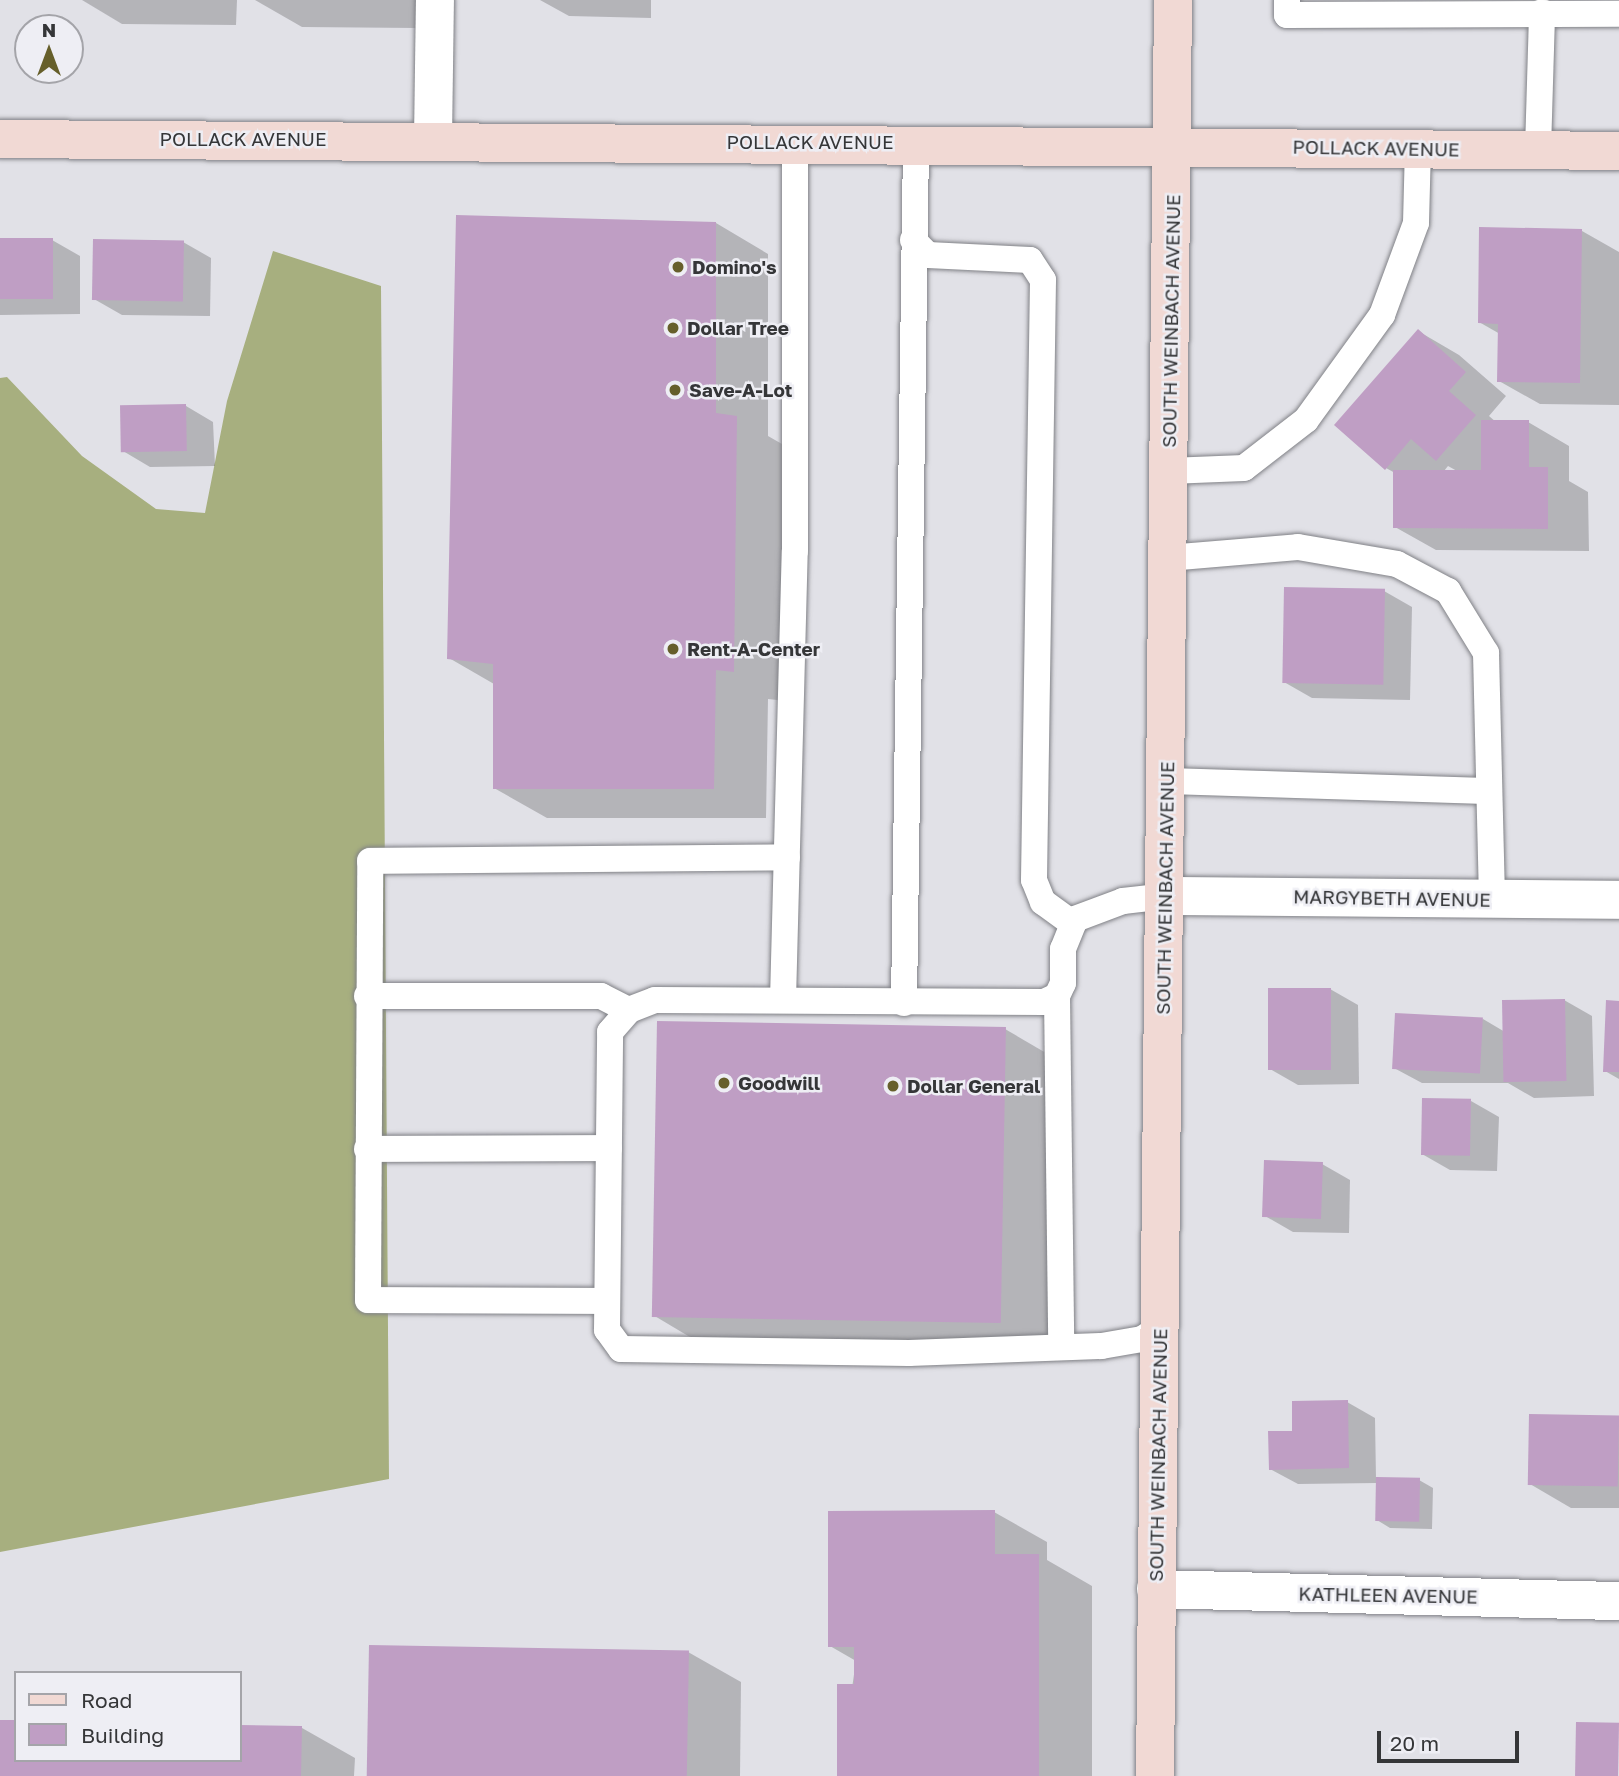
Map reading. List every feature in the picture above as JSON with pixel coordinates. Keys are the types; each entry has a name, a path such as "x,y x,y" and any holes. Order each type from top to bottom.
{"street":[{"path":"433,139 435,0"},
{"name":"SOUTH WEINBACH AVENUE","path":"1155,1776 1174,145 1173,0"},
{"name":"POLLACK AVENUE","path":"0,139 433,139 1619,151"},
{"name":"MARGYBETH AVENUE","path":"1166,896 1619,900"},
{"name":"KATHLEEN AVENUE","path":"1156,1589 1619,1601"}],"lane":[{"path":"1287,0 1287,15 1501,6 1542,12 1619,14"},
{"path":"1538,150 1542,12"},
{"path":"783,1000 795,142"},
{"path":"904,1003 916,143"},
{"path":"1169,471 1244,468 1306,420 1382,315 1416,223 1418,148"},
{"path":"913,240 928,255 1030,260 1042,280 1034,880 1043,902 1073,924"},
{"path":"1168,558 1298,547 1397,564 1448,591 1486,653 1492,899"},
{"path":"1166,781 1489,791"},
{"path":"607,1301 368,1300 367,996 370,860 786,857"},
{"path":"1073,924 1123,901 1166,896"},
{"path":"1060,1347 1057,996 1073,924"},
{"path":"367,996 601,996 629,1010"},
{"path":"1057,996 1023,1003 655,1000 629,1010 610,1032 607,1330 621,1349 1060,1347 1122,1344 1160,1327"},
{"path":"367,1149 609,1148"}],"green space":[{"path":"273,251 381,286 389,1479 0,1552 0,378 7,377 82,456 156,509 205,513 227,401"}],"building":[{"path":"456,215 716,222 716,413 737,416 734,672 716,670 714,789 493,789 493,664 447,659"},
{"path":"1479,227 1582,229 1580,383 1497,382 1498,324 1478,323"},
{"path":"0,238 53,238 53,299 0,299"},
{"path":"93,239 184,241 183,302 92,300"},
{"path":"1418,329 1466,372 1449,391 1476,415 1436,461 1411,439 1385,470 1334,425"},
{"path":"186,404 187,451 121,452 120,405"},
{"path":"1481,420 1529,420 1529,467 1548,467 1548,529 1393,528 1393,470 1481,470"},
{"path":"1284,587 1385,589 1383,685 1282,683"},
{"path":"1268,988 1331,988 1331,1070 1268,1070"},
{"path":"1565,999 1566,1081 1503,1082 1502,1000"},
{"path":"1606,1000 1619,1001 1619,1072 1603,1072"},
{"path":"1395,1013 1483,1018 1480,1074 1392,1069"},
{"path":"657,1021 1006,1027 1001,1323 652,1317"},
{"path":"1422,1098 1471,1099 1470,1156 1421,1155"},
{"path":"1264,1160 1323,1162 1321,1219 1262,1217"},
{"path":"1348,1400 1349,1468 1269,1470 1268,1431 1292,1431 1292,1401"},
{"path":"1529,1414 1619,1416 1618,1487 1528,1485"},
{"path":"1376,1477 1420,1478 1419,1522 1375,1521"},
{"path":"995,1510 995,1554 1039,1554 1039,1776 837,1776 837,1684 854,1684 854,1647 828,1647 828,1511"},
{"path":"369,1645 689,1651 687,1776 367,1776"},
{"path":"0,1720 14,1720 14,1762 242,1762 242,1725 302,1726 301,1776 0,1776"},
{"path":"1576,1722 1619,1723 1618,1776 1575,1776"}],"place":[{"name":"Domino's","path":"678,267"},
{"name":"Dollar Tree","path":"673,328"},
{"name":"Save-A-Lot","path":"675,390"},
{"name":"Rent-A-Center","path":"673,649"},
{"name":"Goodwill","path":"724,1083"},
{"name":"Dollar General","path":"893,1086"}]}
